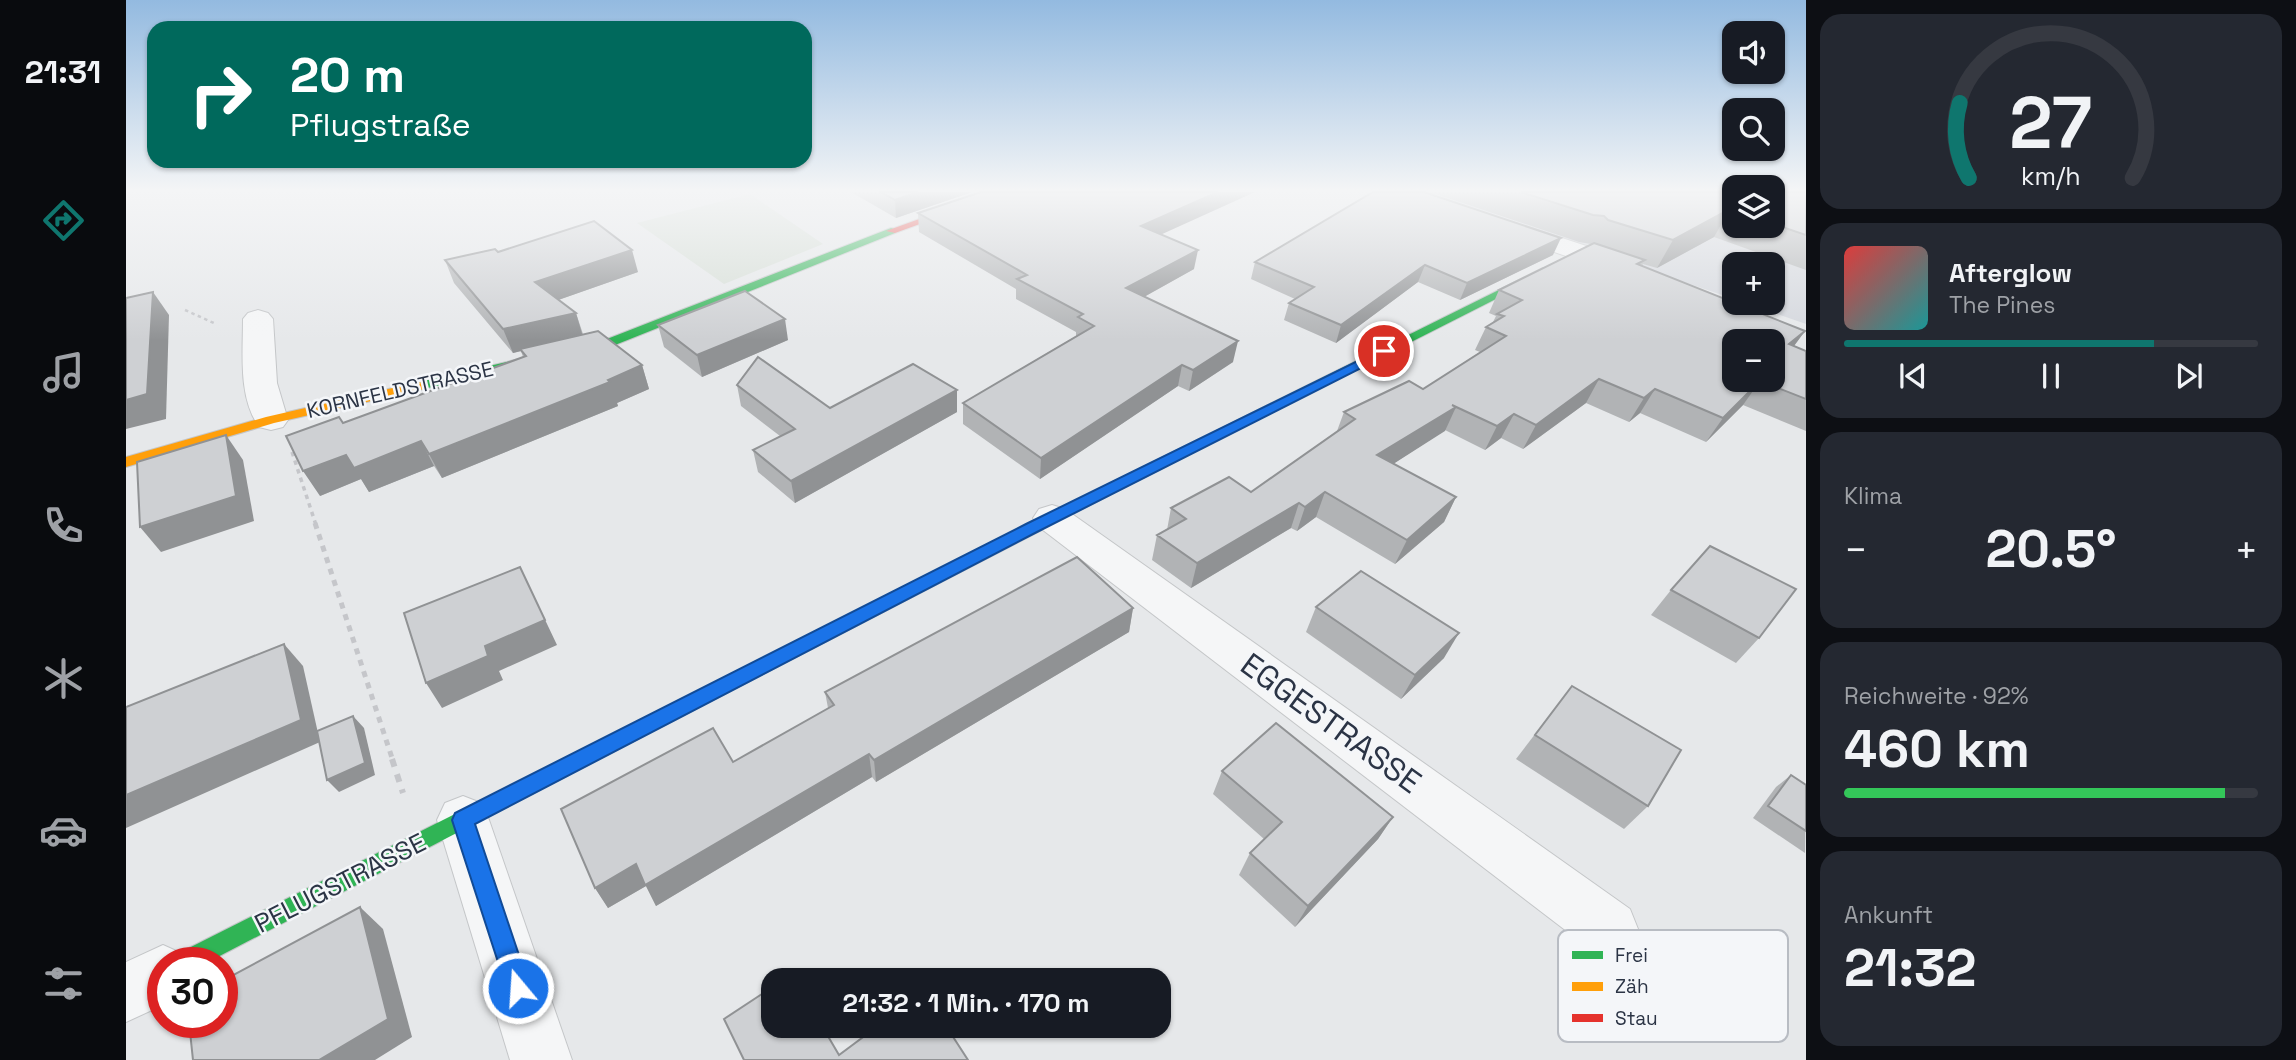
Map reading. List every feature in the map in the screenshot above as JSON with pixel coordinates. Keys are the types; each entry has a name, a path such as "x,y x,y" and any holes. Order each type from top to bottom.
{"street":[{"name":"KORNFELDSTRASSE","path":"126,462 271,420 611,342 864,241"},
{"path":"1547,241 1645,275"},
{"name":"PFLUGSTRASSE","path":"214,947 1052,518 1581,253"},
{"name":"KORNFELDSTRASSE","path":"258,319 262,396 271,420"},
{"name":"EGGESTRASSE","path":"1052,518 1610,929"},
{"path":"441,831 541,1060"},
{"path":"126,993 147,982"}],"path":[{"path":"271,420 282,431 290,445 441,831"}],"shaded area":[{"path":"663,241 819,241 823,244 724,284"},
{"path":"1565,241 1806,241 1806,324 1780,315 1785,315 1785,252 1722,252 1722,295"}],"building":[{"path":"531,241 621,241 632,250 535,282 576,313 503,329 445,260 495,249 498,252"},
{"path":"968,241 1178,241 1198,250 1126,288 1238,341 1193,370 1182,365 1041,458 963,403 1094,326 1078,317 1083,314 1017,279 1027,275"},
{"path":"1290,241 1554,241 1467,283 1425,265 1341,325 1289,303 1314,287 1255,262"},
{"path":"1594,243 1645,260 1637,264 1722,298 1722,315 1765,315 1805,331 1789,344 1806,351 1806,399 1785,391 1785,329 1722,329 1722,392 1749,392 1723,418 1655,389 1644,398 1599,379 1536,425 1514,414 1497,426 1452,405 1456,407 1377,455 1456,497 1407,540 1325,492 1305,507 1299,503 1197,563 1157,535 1186,519 1171,508 1229,477 1251,492 1355,419 1344,412 1409,381 1423,389 1506,336 1486,327 1504,316 1497,314 1522,300 1499,290"},
{"path":"745,291 785,319 697,355 658,325"},
{"path":"153,292 147,394 126,400 126,298"},
{"path":"598,331 642,365 608,380 610,382 429,454 421,441 354,468 346,455 303,471 286,436 339,417 343,423 526,356 520,349"},
{"path":"758,357 830,408 913,364 957,390 791,481 753,450 795,429 737,385"},
{"path":"226,435 236,496 140,527 137,462"},
{"path":"1710,546 1796,589 1759,638 1671,590"},
{"path":"1077,557 1133,608 874,760 869,754 645,885 636,864 595,888 561,809 713,728 733,762 834,705 825,692"},
{"path":"520,567 545,620 485,646 488,656 426,683 404,613"},
{"path":"1361,571 1459,633 1415,675 1316,607"},
{"path":"284,644 301,720 126,795 126,707"},
{"path":"1572,686 1681,750 1648,806 1535,735"},
{"path":"353,716 365,763 327,780 317,731"},
{"path":"1276,723 1393,817 1308,906 1250,853 1282,822 1222,771"},
{"path":"1791,775 1806,785 1806,831 1768,806"},
{"path":"360,907 388,1019 319,1060 193,1060 191,1038 238,1038 238,972"},
{"path":"761,995 761,1038 829,1038 839,1055 862,1038 954,1038 968,1060 744,1060 724,1019"}],"traffic: fast":[{"path":"419,386 611,342 865,241"},
{"path":"1120,484 1543,271"},
{"path":"214,947 759,668"}],"traffic: slow":[{"path":"126,462 271,420 419,386"},
{"path":"759,668 1120,484"}],"route":[{"path":"518,988 463,820 1384,351"}]}
